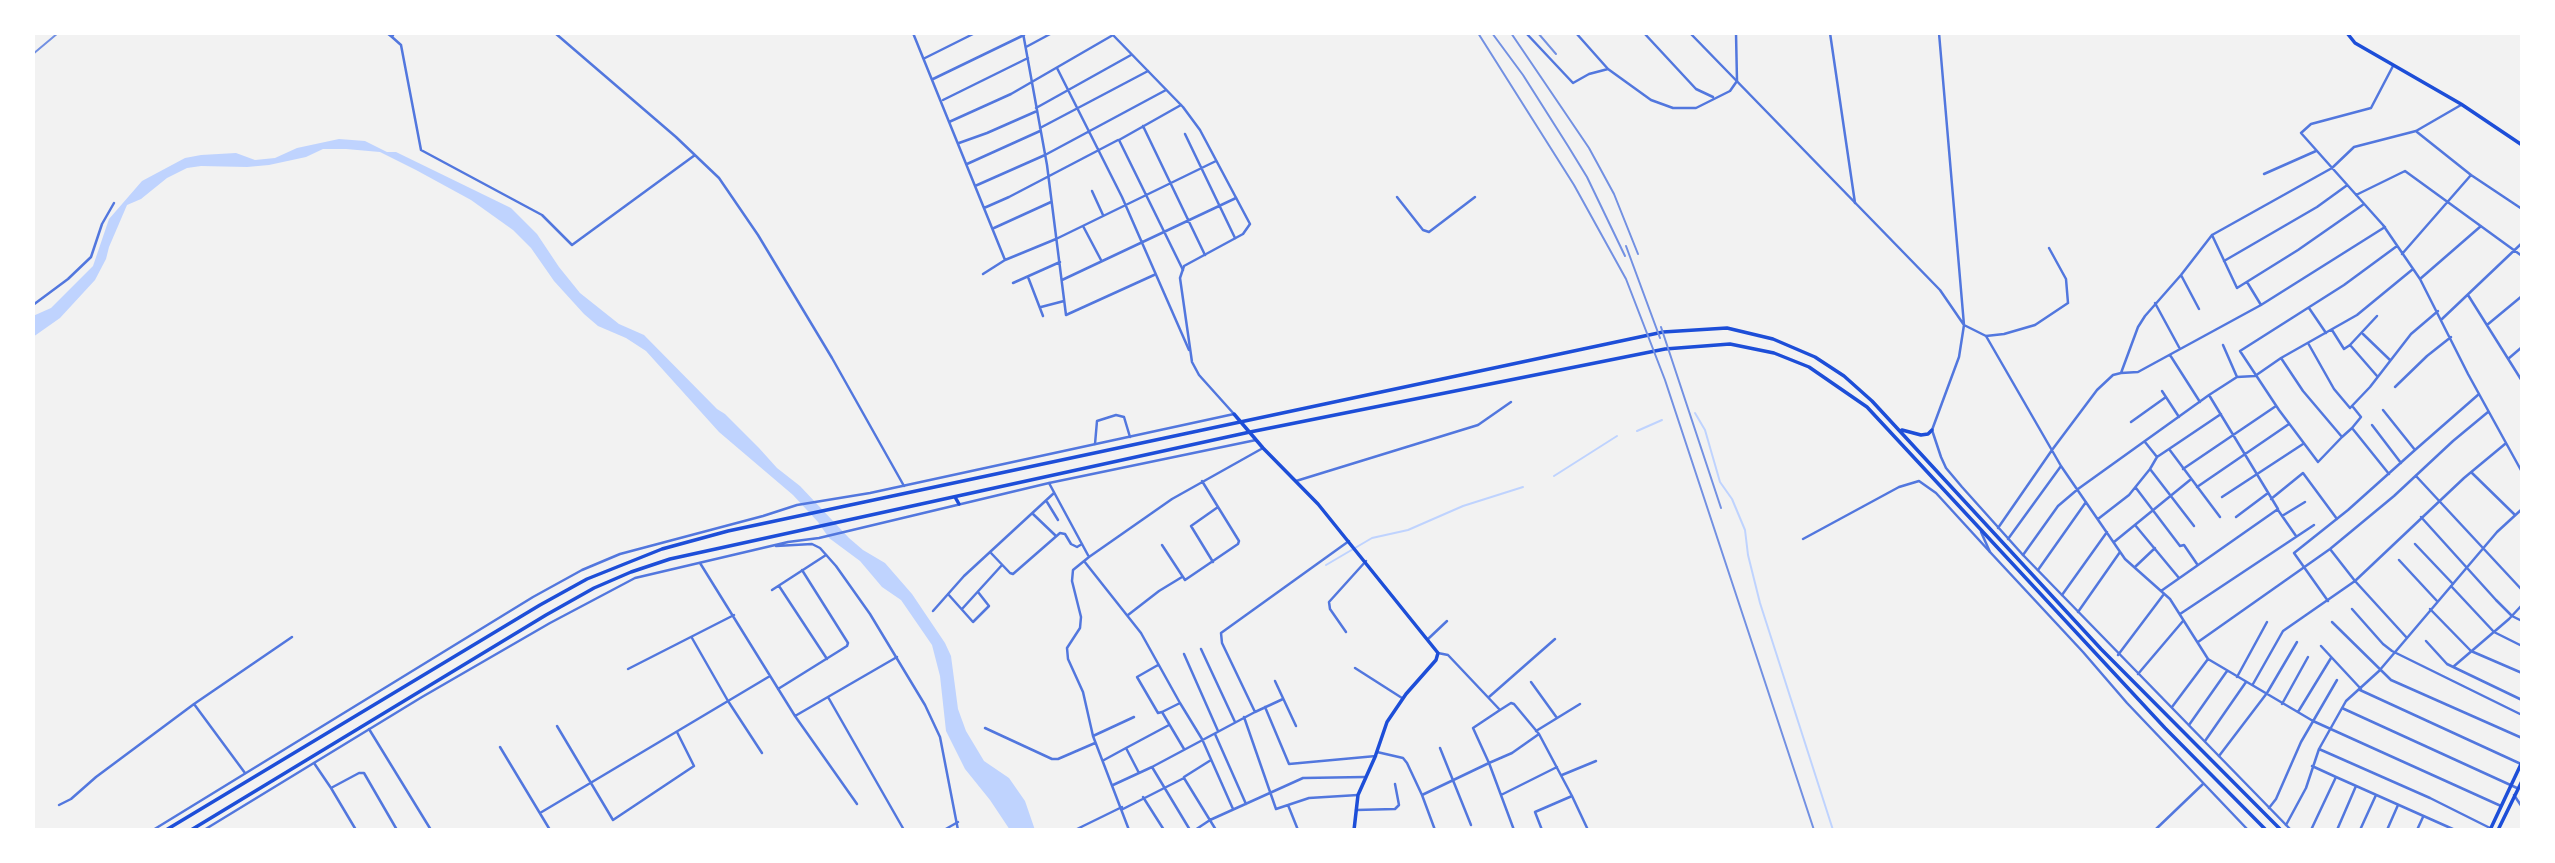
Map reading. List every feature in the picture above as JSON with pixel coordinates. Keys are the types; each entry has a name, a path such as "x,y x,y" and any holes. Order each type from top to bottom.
{"main road":[{"path":"2347,33 2355,43 2462,104 2522,145"},
{"path":"166,830 587,579 662,549 728,531 1663,332 1727,328 1773,339 1815,357 1844,376 1872,401 2101,649 2281,830"},
{"path":"191,830 594,588 670,559 1223,438 1665,349 1730,344 1773,354 1809,367 1867,407 2165,728 2266,830"},
{"path":"1234,414 1349,541 1438,653 1436,660 1402,698 1387,722 1358,795 1354,830"},
{"path":"1900,430 1921,435 1932,430"},
{"path":"955,497 959,504"},
{"path":"2490,829 2521,763"},
{"path":"2498,830 2522,781"}],"street":[{"path":"387,33 393,35 401,45 421,150 542,215 572,245 695,155"},
{"path":"555,33 719,178 758,235 832,358 904,486"},
{"path":"921,33 914,35 1005,260"},
{"path":"925,58 975,33"},
{"path":"1026,47 1052,33"},
{"path":"1526,33 1573,83 1589,74 1608,69"},
{"path":"1576,33 1608,69 1651,100 1673,108 1696,108 1730,91 1737,82 1735,33"},
{"path":"1644,33 1696,89 1714,98"},
{"path":"1690,33 1940,290 1964,325 1986,336 2004,334 2035,326 2068,303 2066,279 2049,248"},
{"path":"1830,33 1855,203"},
{"path":"1939,33 1964,325 1959,357 1932,430 1946,468 2008,539 2118,655 2291,830"},
{"path":"933,79 1023,34 1045,155 1066,315 1154,275"},
{"path":"153,830 582,570 620,554 797,505 904,486 1234,414 1199,375 1192,362 1180,278 1184,267 1243,233 1250,223 1200,130 1166,89 1112,34 1011,94 949,122"},
{"path":"958,143 987,134 1037,109 1132,55"},
{"path":"942,100 1028,58"},
{"path":"2393,66 2371,108 2311,124 2301,133 2385,227 2420,279 2522,472"},
{"path":"1057,68 1126,205 1154,275 1191,353"},
{"path":"966,164 1040,129 1148,71"},
{"path":"975,186 1045,155 1166,89"},
{"path":"2121,373 2138,327 2211,234 2332,168 2354,147 2417,131 2462,104"},
{"path":"984,208 1048,178 1181,105"},
{"path":"1143,126 1205,255"},
{"path":"2417,131 2471,175 2522,209"},
{"path":"1185,134 1235,238"},
{"path":"1119,140 1183,270"},
{"path":"2264,174 2316,151"},
{"path":"983,274 1005,260 1056,239 1216,161"},
{"path":"2356,195 2404,171 2522,256"},
{"path":"2403,254 2471,175"},
{"path":"2224,261 2317,207 2347,186"},
{"path":"1092,191 1103,215"},
{"path":"1397,197 1423,230 1429,232 1475,197"},
{"path":"1062,280 1236,198"},
{"path":"992,229 1051,202"},
{"path":"33,306 91,257 102,224 114,203"},
{"path":"2211,234 2237,288 2364,204"},
{"path":"1083,226 1102,261"},
{"path":"2420,279 2481,226"},
{"path":"1998,528 2097,390 2113,375 2138,372 2261,305 2385,227"},
{"path":"2442,319 2522,243"},
{"path":"2353,407 2361,417 2318,462 2255,376 2240,351 2309,308 2397,246"},
{"path":"1013,283 1060,262"},
{"path":"2023,555 2058,506 2078,489 2237,377 2255,376 2357,314 2413,269"},
{"path":"2181,275 2199,309"},
{"path":"1028,276 1043,316"},
{"path":"2247,282 2261,305"},
{"path":"2468,294 2522,381"},
{"path":"2487,325 2522,296"},
{"path":"1040,307 1064,301"},
{"path":"2155,303 2180,349"},
{"path":"2309,308 2326,333"},
{"path":"2307,343 2344,403 2348,408 2353,407 2411,334 2438,311"},
{"path":"2332,330 2344,349 2363,334 2362,331 2377,316"},
{"path":"2363,334 2390,360"},
{"path":"1986,336 2061,466 2120,552 2163,593 2208,660 2313,721 2501,806"},
{"path":"2395,387 2451,337"},
{"path":"2223,345 2237,377"},
{"path":"2350,345 2377,376"},
{"path":"2508,359 2521,348"},
{"path":"2169,354 2200,402"},
{"path":"2281,358 2342,437"},
{"path":"2162,391 2179,417"},
{"path":"2329,601 2294,553 2337,519 2479,394"},
{"path":"2209,395 2296,536"},
{"path":"2132,422 2166,397"},
{"path":"1296,481 1478,425 1511,402"},
{"path":"2183,469 2276,405"},
{"path":"2383,410 2415,450"},
{"path":"2197,643 2330,549 2488,412"},
{"path":"2098,519 2136,488 2157,457 2221,414"},
{"path":"1095,444 1097,421 1116,415 1125,417 1130,437"},
{"path":"2196,487 2289,424"},
{"path":"2372,425 2401,463"},
{"path":"2352,428 2389,474"},
{"path":"204,830 369,729 598,596 635,578 769,546 820,538 1049,483 1256,440"},
{"path":"2144,441 2157,457"},
{"path":"2222,497 2303,443"},
{"path":"2253,684 2283,631 2355,581 2438,501 2505,444"},
{"path":"1129,830 1093,736 1083,692 1068,659 1068,648 1080,628 1081,617 1072,574 1088,557 1202,481 1263,447"},
{"path":"2169,449 2220,516"},
{"path":"2008,539 2061,466"},
{"path":"2150,469 2194,526"},
{"path":"2471,471 2515,515"},
{"path":"2272,499 2303,473 2337,519"},
{"path":"2416,476 2522,590"},
{"path":"2114,542 2190,479"},
{"path":"1128,615 1159,591 1182,578 1185,580 1236,547 1239,541 1202,481"},
{"path":"1803,539 1899,487 1919,481 1936,493 2248,830"},
{"path":"1049,483 1088,557"},
{"path":"2136,488 2197,564"},
{"path":"933,611 990,552 1054,493"},
{"path":"2235,517 2268,494"},
{"path":"1046,501 1058,520"},
{"path":"2038,570 2086,502"},
{"path":"2282,516 2305,502"},
{"path":"1213,562 1191,526 1218,507"},
{"path":"2118,655 2163,593 2179,578 2278,509"},
{"path":"2286,825 2306,788 2319,749 2342,708 2396,652 2483,548 2522,509"},
{"path":"1033,514 1057,537"},
{"path":"2421,517 2512,616 2522,621"},
{"path":"2135,525 2179,578"},
{"path":"2179,614 2314,525"},
{"path":"1980,529 1990,552"},
{"path":"2062,595 2107,532"},
{"path":"990,552 1013,574 1063,533 1077,547 1082,544"},
{"path":"1255,712 1222,643 1221,633 1349,541"},
{"path":"769,546 811,544 826,555 897,657 926,705 940,737 958,830"},
{"path":"2415,544 2494,632 2522,646"},
{"path":"1163,545 1182,578"},
{"path":"2135,567 2155,548"},
{"path":"2330,549 2407,638"},
{"path":"2078,612 2120,552"},
{"path":"772,590 826,555"},
{"path":"1084,561 1141,633 1202,739 1233,809"},
{"path":"1346,632 1330,609 1329,602 1366,561"},
{"path":"2399,561 2437,601"},
{"path":"699,562 795,716 857,804"},
{"path":"961,610 1002,565"},
{"path":"778,689 848,646 848,640 802,570"},
{"path":"779,586 827,659"},
{"path":"948,594 973,622 988,609 989,603 978,592"},
{"path":"2453,667 2522,605"},
{"path":"2352,609 2383,644 2522,715"},
{"path":"2430,609 2472,651 2522,673"},
{"path":"628,669 734,615"},
{"path":"1428,639 1447,621"},
{"path":"2138,674 2183,621"},
{"path":"2237,677 2267,622"},
{"path":"2332,622 2391,680 2522,738"},
{"path":"59,805 71,799 194,704 292,637"},
{"path":"692,638 762,753"},
{"path":"1489,697 1555,639"},
{"path":"2426,641 2453,667 2522,700"},
{"path":"2219,756 2267,694 2297,642"},
{"path":"2321,646 2360,689 2521,763"},
{"path":"1201,649 1235,722"},
{"path":"1438,653 1448,655 1500,710"},
{"path":"1184,654 1247,804"},
{"path":"795,716 897,657"},
{"path":"2282,704 2308,657"},
{"path":"2298,712 2330,658"},
{"path":"2172,707 2208,660"},
{"path":"1158,665 1137,677 1158,713 1181,703"},
{"path":"1355,668 1402,698"},
{"path":"2189,725 2227,671"},
{"path":"540,813 770,676"},
{"path":"2269,808 2337,680"},
{"path":"1275,681 1296,726"},
{"path":"1531,682 1557,719"},
{"path":"2205,741 2246,682"},
{"path":"828,697 904,830"},
{"path":"1113,785 1283,699"},
{"path":"194,704 246,773"},
{"path":"1514,830 1473,728 1514,704 1538,733 1588,830"},
{"path":"1422,795 1512,753 1580,705"},
{"path":"1265,707 1289,764 1376,753 1403,758 1422,795 1435,830"},
{"path":"2342,708 2518,789"},
{"path":"1162,712 1184,749"},
{"path":"1093,736 1134,717"},
{"path":"1244,717 1276,809 1323,796 1358,795"},
{"path":"1103,761 1170,725"},
{"path":"556,726 613,820 694,766 677,731"},
{"path":"985,728 1052,759 1096,743"},
{"path":"369,729 431,830"},
{"path":"500,747 550,830"},
{"path":"1126,748 1139,773"},
{"path":"1440,748 1471,825"},
{"path":"2319,749 2430,798 2490,829"},
{"path":"1074,830 1184,778 1211,760"},
{"path":"1562,775 1596,761"},
{"path":"314,762 356,830"},
{"path":"2312,766 2455,830"},
{"path":"1152,767 1192,830 1303,778 1367,777"},
{"path":"1501,795 1557,767"},
{"path":"331,788 364,773 397,830"},
{"path":"2311,830 2336,777"},
{"path":"1184,778 1216,830"},
{"path":"1356,810 1395,809 1399,805 1395,784"},
{"path":"2155,830 2203,784"},
{"path":"2337,830 2356,786"},
{"path":"2360,830 2376,795"},
{"path":"2514,795 2522,807"},
{"path":"1542,830 1535,812 1572,796"},
{"path":"1143,797 1164,830"},
{"path":"1289,805 1298,830"},
{"path":"2387,830 2398,805"},
{"path":"2417,830 2423,816"},
{"path":"944,830 958,822"},
{"path":"2443,830 2445,825"}],"water":[{"path":"339,139 365,141 387,152 396,152 511,208 537,234 580,293 619,324 644,335 777,468 800,486 849,538 885,563 912,594 945,643 951,656 958,709 966,731 984,761 1009,778 1025,801 1035,830 1010,830 965,769 946,731 940,676 932,645 901,600 882,587 860,561 829,538 793,495 719,432 646,351 626,338 598,326 584,314 554,281 531,248 513,230 471,200 380,152 323,149 306,157 269,165 187,168 167,178 141,199 127,205 95,280 60,318 33,337 33,316 51,308 93,266 109,219 142,181 185,158 236,153 255,160 275,158 297,148"}],"waterway":[{"path":"1695,413 1705,430 1720,482 1732,499 1745,530 1760,603 1833,830"},
{"path":"1637,431 1662,420"},
{"path":"1554,476 1617,436"},
{"path":"1326,565 1372,538 1408,530 1463,506 1523,487"}],"railway":[{"path":"33,54 58,33"},
{"path":"1478,33 1574,185 1626,279 1665,380 1814,830"},
{"path":"1492,33 1523,75 1587,177 1625,256"},
{"path":"1511,33 1589,148 1614,194 1638,254"},
{"path":"1538,33 1556,54"},
{"path":"1626,246 1660,338"},
{"path":"1661,327 1721,508"}]}
